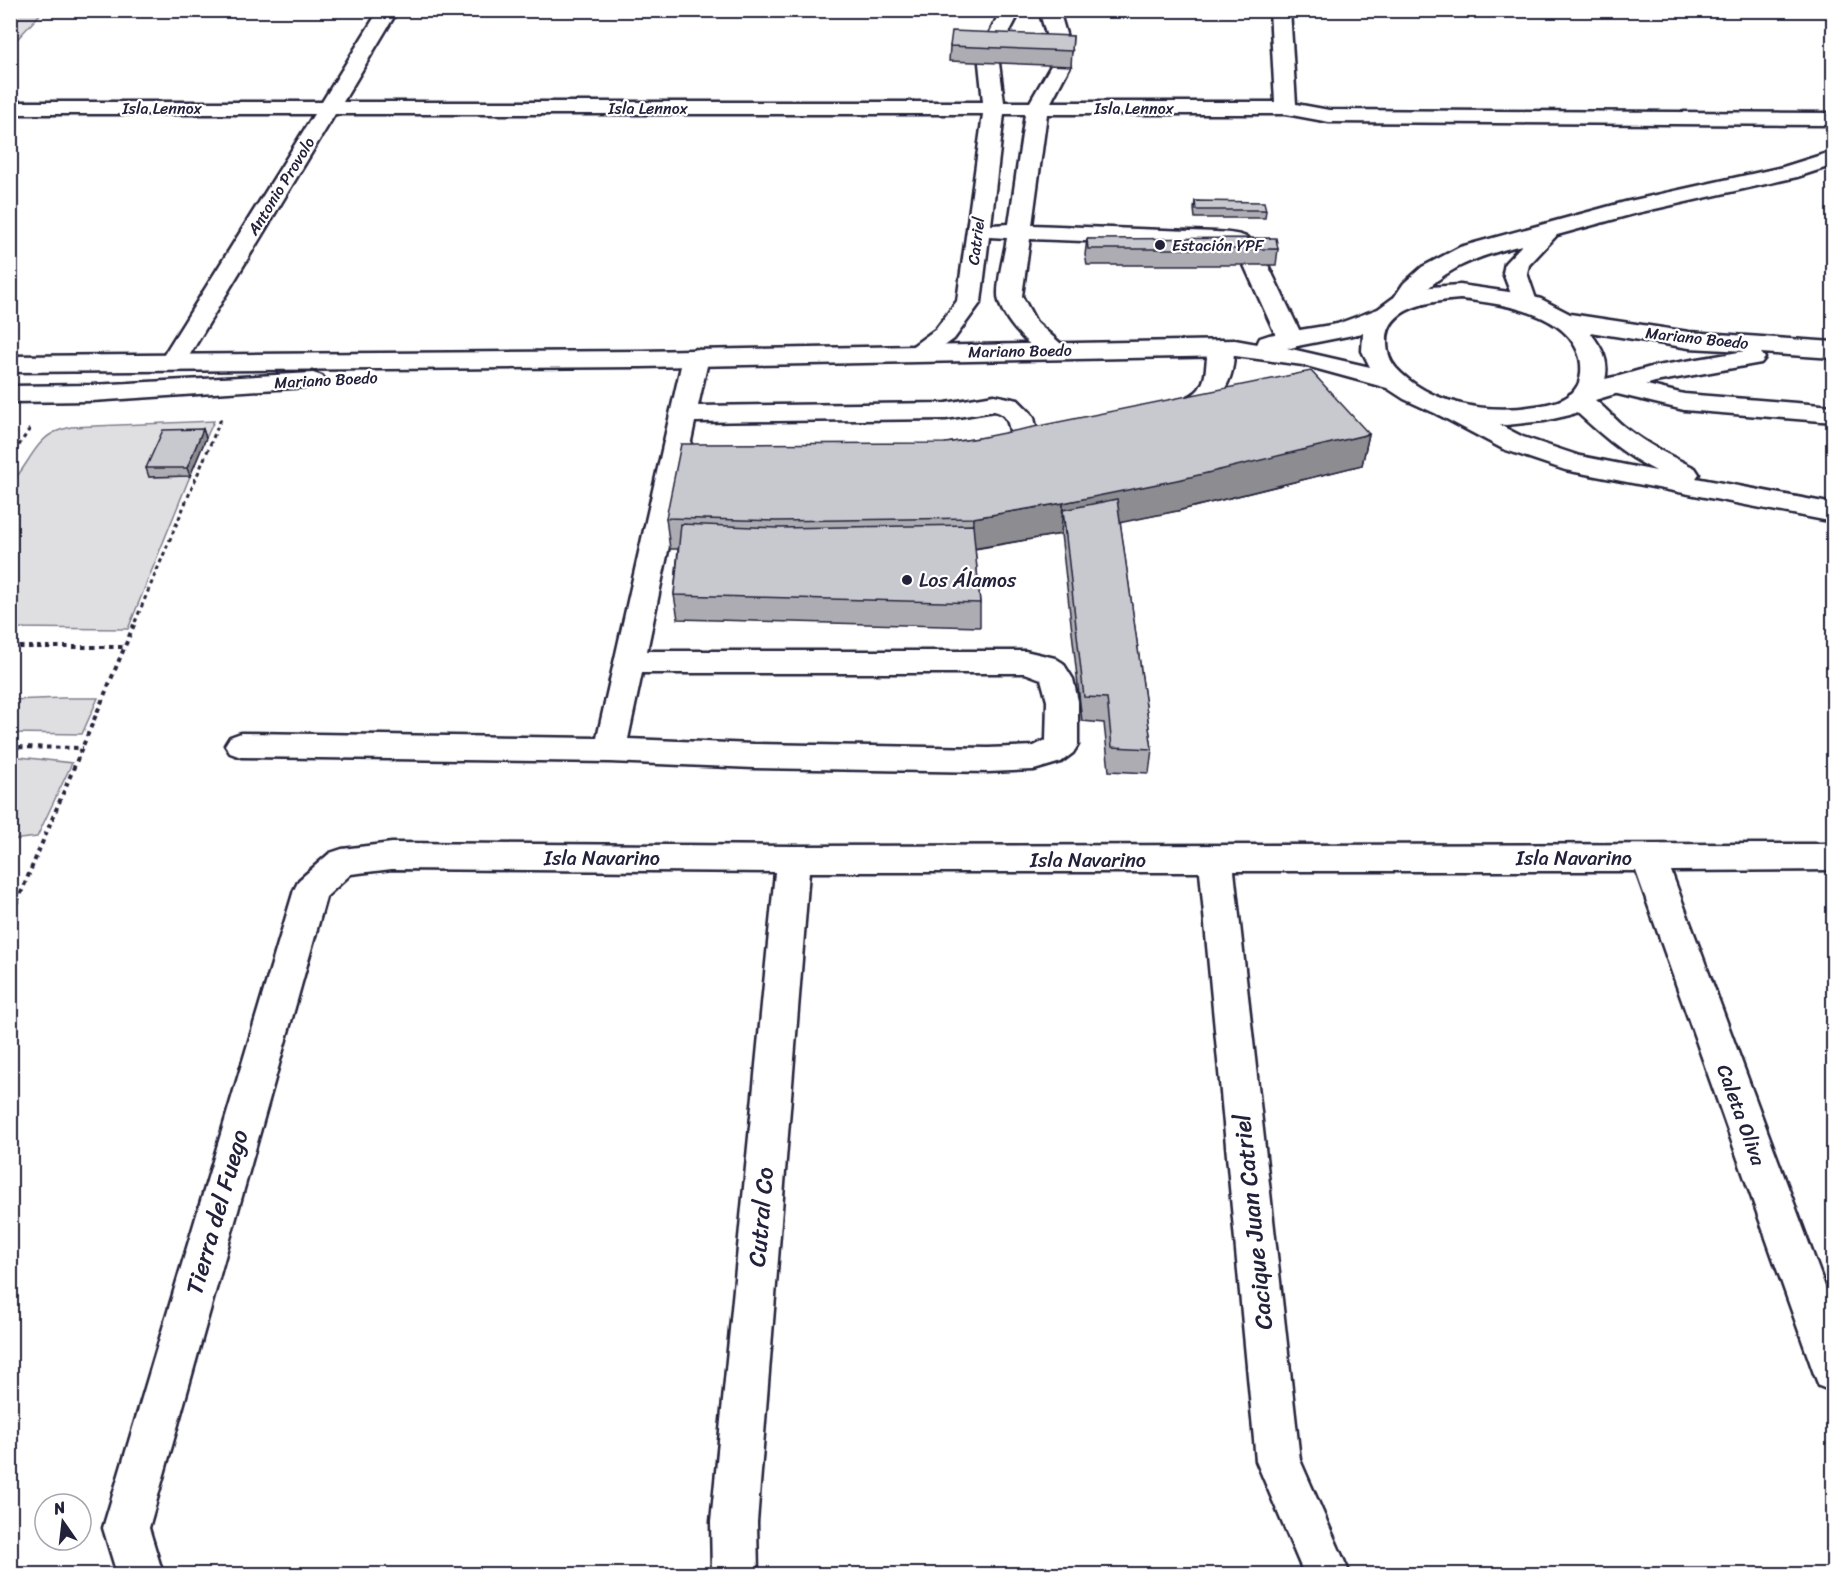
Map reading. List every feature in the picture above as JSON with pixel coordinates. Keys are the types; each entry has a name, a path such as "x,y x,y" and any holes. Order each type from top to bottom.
{"main road":[{"name":"Antonio Provolo","path":"173,361 389,10"},
{"name":"Catriel","path":"919,353 945,334 969,302 994,108 990,55 1011,10"},
{"path":"1049,10 1060,58 1037,108 1010,297 1016,315 1032,334 1055,351"},
{"path":"1280,10 1286,108"},
{"name":"Isla Lennox","path":"10,108 1286,108 1329,116 1833,119"},
{"path":"1150,421 1189,408 1212,393 1228,348 1291,340 1361,327 1394,309 1431,272 1468,252 1633,207 1790,172 1833,158"},
{"path":"978,230 1235,241 1248,247 1291,340"},
{"path":"1525,302 1515,273 1516,264 1550,230"},
{"name":"Mariano Boedo","path":"1582,398 1594,378 1594,358 1583,338 1562,320 1525,302 1493,294 1460,292 1430,294 1394,309 1374,330 1373,347 1380,365 1395,382 1418,397 1446,408 1485,417 1524,417 1558,410 1582,398 1651,375 1722,362 1833,350"},
{"name":"Mariano Boedo","path":"1562,320 1689,340 1833,350"},
{"name":"Mariano Boedo","path":"10,394 92,393 236,386 641,359 1228,348 1304,358 1395,382"},
{"path":"610,750 629,662 687,452 683,414 696,357"},
{"name":"Mariano Boedo","path":"10,364 641,359"},
{"path":"1614,386 1684,402 1833,414"},
{"path":"1582,398 1615,433 1644,454 1724,493"},
{"path":"683,414 946,411 994,403 1009,406 1021,418 1026,444"},
{"path":"1446,408 1513,443 1575,464 1833,513"},
{"path":"241,745 610,750 754,756 988,760 1034,758 1050,754 1062,745 1062,693 1056,677 1046,666 1003,661 629,662"},
{"name":"Isla Navarino","path":"342,862 392,856 793,860 1833,857"},
{"name":"Caleta Oliva","path":"1650,858 1833,1371"},
{"name":"Cutral Co","path":"735,1575 734,1522 793,860"},
{"name":"Cacique Juan Catriel","path":"1216,860 1278,1461 1327,1575"},
{"name":"Tierra del Fuego","path":"140,1575 126,1528 311,890 342,862"}],"path":[{"path":"10,919 236,386"},
{"path":"10,459 32,426"},
{"path":"10,647 125,647"},
{"path":"10,747 83,748"}],"shaded area":[{"path":"10,11 43,11 11,46"},
{"path":"214,421 206,438 150,477 190,476 128,629 11,628 11,483 46,437 71,427"},
{"path":"98,698 82,734 11,733 11,700"},
{"path":"11,756 72,763 37,837 11,840"}],"building":[{"path":"952,31 1073,36 1072,51 950,46"},
{"path":"1195,201 1264,202 1266,210 1196,210"},
{"path":"1276,238 1278,249 1088,249 1087,239"},
{"path":"1311,371 1369,434 1182,479 973,518 776,521 666,518 681,444 946,443"},
{"path":"203,429 187,468 146,468 163,430"},
{"path":"1117,499 1152,749 1112,747 1107,698 1084,697 1063,510"},
{"path":"681,524 777,528 973,525 980,603 674,595"}],"place":[{"name":"Estación YPF","path":"1160,245"},
{"name":"Los Álamos","path":"907,580"}]}
